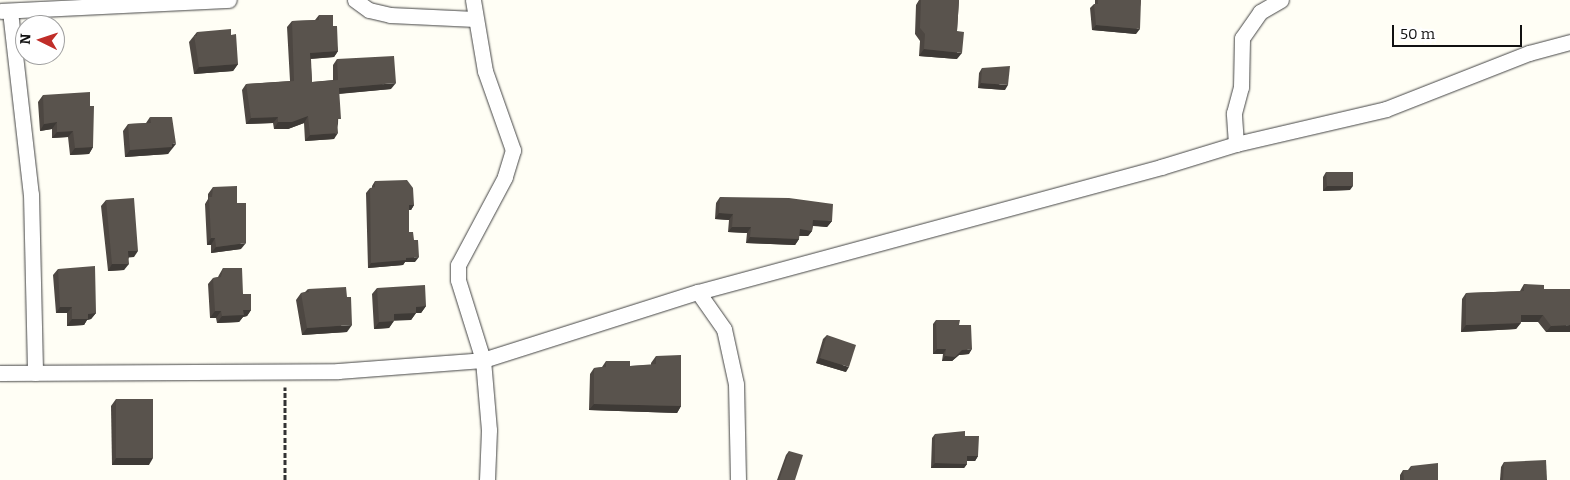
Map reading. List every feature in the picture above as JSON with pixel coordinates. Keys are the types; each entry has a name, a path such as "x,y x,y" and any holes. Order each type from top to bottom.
{"street":[{"path":"35,373 31,194 5,11 229,0"},
{"path":"355,0 369,10 390,15 475,19"},
{"path":"472,0 485,71 513,150 505,177 458,266 458,280 483,360 489,430 487,480"},
{"path":"1236,144 1234,113 1241,88 1242,38 1260,12 1281,0"},
{"path":"0,373 338,371 483,360 698,292 1161,167 1236,144 1386,109 1529,54 1570,42"},
{"path":"698,292 724,329 736,384 738,480"}],"path":[{"path":"284,480 285,371"}],"building":[{"path":"921,0 959,0 957,31 964,32 962,53 924,49 925,34 920,28"},
{"path":"1098,0 1141,0 1140,29 1096,25 1094,4 1098,4"},
{"path":"319,15 333,15 333,26 337,26 338,51 310,53 312,82 338,80 337,59 394,56 396,83 339,88 341,119 337,119 338,133 310,135 308,116 292,122 278,122 278,117 251,118 246,84 294,81 292,21 319,20"},
{"path":"231,29 231,35 236,34 238,64 199,67 194,35 197,36 197,32"},
{"path":"1010,66 1008,85 981,83 982,68"},
{"path":"90,92 90,106 94,106 93,147 75,148 73,131 57,132 57,122 44,124 43,95"},
{"path":"150,117 172,117 176,144 172,143 172,147 130,150 128,124 151,123"},
{"path":"1326,172 1353,172 1353,186 1327,186"},
{"path":"407,180 413,188 414,205 409,205 409,232 413,232 414,240 418,240 419,257 371,263 370,188 375,187 375,181"},
{"path":"237,186 237,203 246,203 246,243 216,247 215,238 211,238 209,197 212,197 213,187"},
{"path":"720,197 789,198 833,204 832,221 813,220 812,231 800,229 799,239 750,237 751,227 732,227 733,214 719,213"},
{"path":"134,198 138,251 128,251 129,264 112,264 106,200"},
{"path":"95,266 96,313 88,314 88,319 72,319 72,307 60,307 58,269"},
{"path":"223,268 242,268 243,294 251,294 251,310 243,310 244,315 222,316 221,311 215,311 213,278 221,277"},
{"path":"1524,284 1544,285 1544,289 1570,289 1570,325 1551,326 1543,315 1521,315 1521,323 1466,325 1466,293 1524,291"},
{"path":"425,285 426,306 416,307 416,313 394,314 394,321 379,322 377,288"},
{"path":"346,287 347,297 351,297 352,325 307,328 301,293 309,292 308,289"},
{"path":"936,320 960,320 959,325 971,325 972,349 962,350 955,357 945,356 946,349 937,349"},
{"path":"827,335 856,345 849,367 820,358"},
{"path":"681,355 681,406 594,404 594,368 606,367 606,361 630,361 630,366 656,364 656,356"},
{"path":"116,399 153,399 153,458 116,458"},
{"path":"965,431 965,436 979,436 978,456 967,456 967,464 935,463 935,434"},
{"path":"789,451 803,455 795,480 779,480"},
{"path":"1546,460 1547,480 1503,480 1504,462"},
{"path":"1438,463 1438,480 1404,480 1403,470 1411,470 1411,466"}]}
